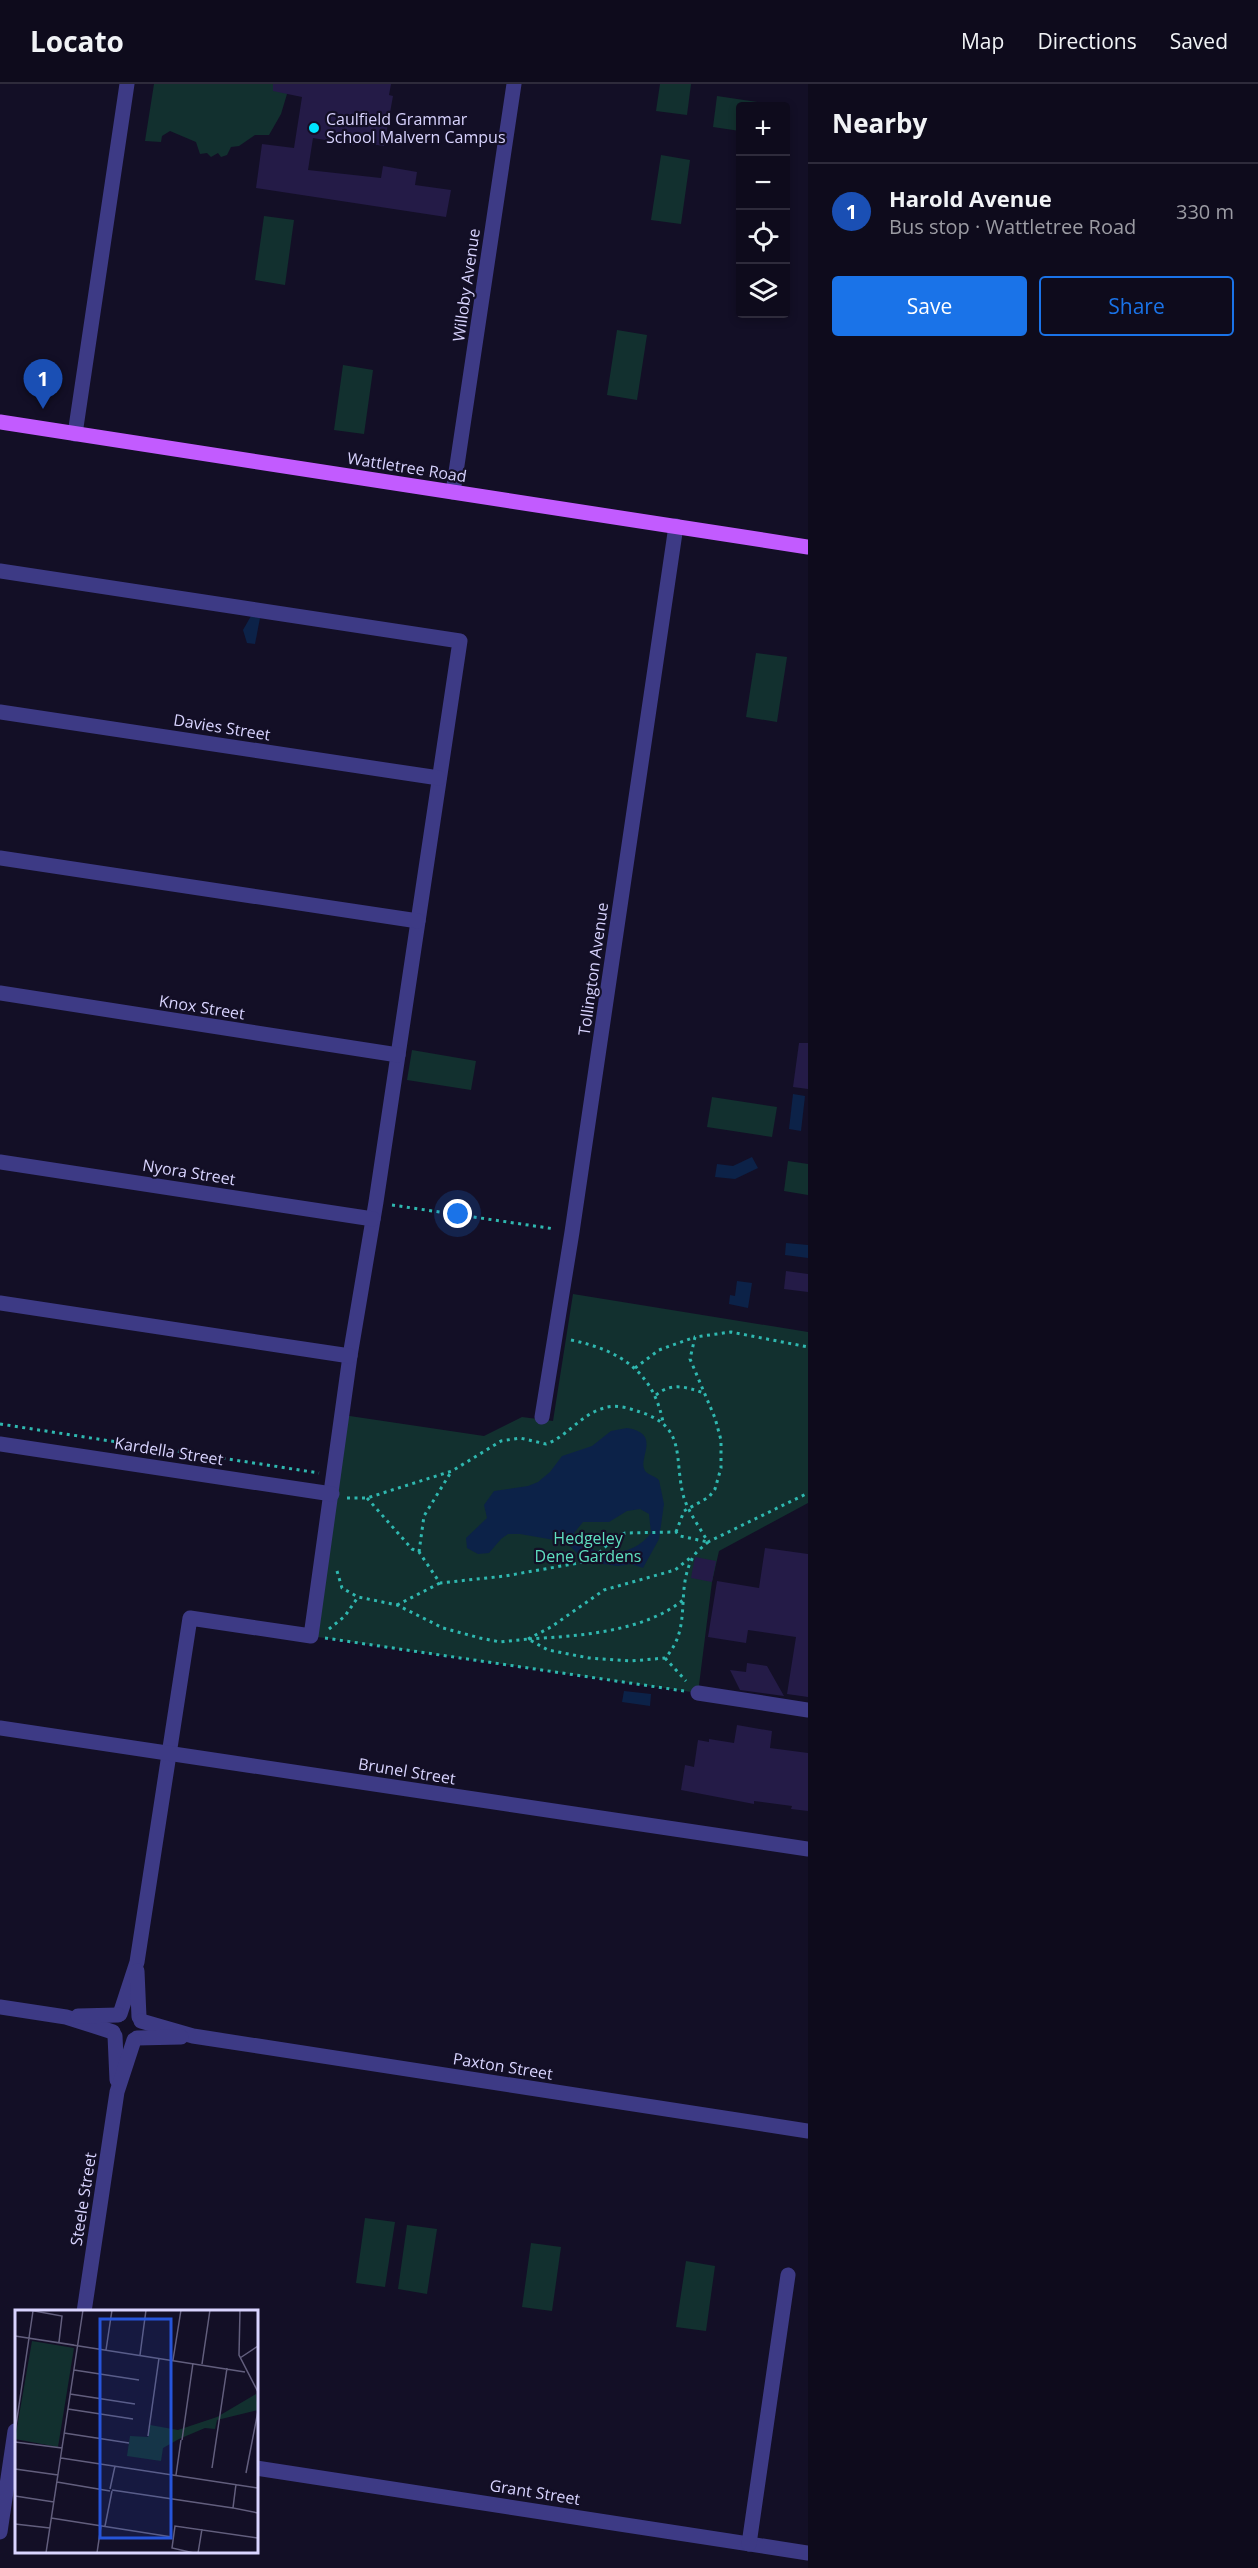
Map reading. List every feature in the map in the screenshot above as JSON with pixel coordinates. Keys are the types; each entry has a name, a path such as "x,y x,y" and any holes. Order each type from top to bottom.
{"main road":[{"name":"Wattletree Road","path":"0,422 808,547"}],"street":[{"path":"75,434 127,84"},
{"name":"Willoby Avenue","path":"453,492 514,84"},
{"name":"Tollington Avenue","path":"542,1417 572,1232 676,526"},
{"path":"0,572 460,641 351,1356 335,1475 339,1496 311,1636 190,1618 137,1962 119,2014 113,2023 114,2034"},
{"name":"Davies Street","path":"0,712 439,778"},
{"path":"0,858 418,921"},
{"name":"Knox Street","path":"0,993 398,1055"},
{"name":"Nyora Street","path":"0,1162 373,1219"},
{"path":"0,1303 351,1356"},
{"name":"Kardella Street","path":"0,1444 339,1496"},
{"path":"698,1693 808,1710"},
{"name":"Brunel Street","path":"0,1728 808,1850"},
{"path":"0,2007 66,2017 114,2034 122,2041 135,2039 142,2030 137,1962"},
{"path":"66,2017 128,2012 140,2019"},
{"name":"Paxton Street","path":"140,2019 193,2036 808,2131"},
{"name":"Steele Street","path":"114,2034 117,2092"},
{"name":"Paxton Street","path":"135,2039 193,2036"},
{"name":"Steele Street","path":"84,2310 117,2092 135,2039"},
{"path":"749,2544 788,2275"},
{"path":"0,2532 10,2430"},
{"name":"Grant Street","path":"258,2468 808,2553"}],"path":[{"path":"376,1202 572,1232"},
{"path":"635,1368 654,1353 695,1336 731,1332 808,1347"},
{"path":"676,1532 683,1512 709,1497 718,1481 721,1468 721,1440 715,1419 690,1359 695,1336"},
{"path":"555,1337 602,1349 620,1356 635,1368 655,1395 663,1422 674,1437 682,1487 689,1510 708,1542"},
{"path":"655,1395 672,1386 684,1386 704,1393"},
{"path":"344,1508 339,1496 367,1498 399,1490 452,1471 501,1440 520,1438 541,1444 551,1442 579,1421 605,1407 628,1408 663,1422"},
{"path":"0,1424 335,1475"},
{"path":"419,1552 424,1516 452,1471"},
{"path":"528,1639 551,1627 604,1590 675,1570 708,1542 808,1493"},
{"path":"367,1498 412,1549 419,1552 440,1583"},
{"path":"397,1605 440,1583 505,1576 591,1561 610,1541 625,1533 676,1532 680,1536 708,1542"},
{"path":"528,1639 548,1650 589,1658 631,1661 665,1658 675,1648 681,1633 683,1600 692,1557"},
{"path":"337,1570 342,1588 358,1597 397,1605 442,1628 500,1642 584,1636 668,1612 683,1600"},
{"path":"311,1636 328,1630 338,1622 358,1597"},
{"path":"311,1636 698,1693"},
{"path":"665,1658 698,1693"}],"green space":[{"path":"154,84 290,84 281,114 269,135 255,135 239,146 231,147 227,155 221,157 218,153 211,157 207,153 200,154 196,142 170,131 162,136 161,142 145,141"},
{"path":"660,84 691,84 687,115 656,111"},
{"path":"717,96 757,102 736,102 736,130 713,127"},
{"path":"661,155 690,160 681,224 651,220"},
{"path":"264,216 294,220 285,285 255,280"},
{"path":"617,330 647,335 637,400 607,395"},
{"path":"343,365 373,370 364,434 334,430"},
{"path":"756,653 787,657 777,722 746,717"},
{"path":"412,1050 476,1061 471,1090 407,1080"},
{"path":"712,1097 777,1107 772,1137 707,1127"},
{"path":"788,1161 808,1164 808,1195 784,1191"},
{"name":"Hedgeley Dene Gardens","path":"573,1294 808,1332 808,1503 719,1551 712,1582 698,1693 311,1636 343,1415 484,1436 522,1417 553,1421"},
{"path":"365,2218 395,2222 385,2287 356,2283"},
{"path":"407,2225 437,2229 427,2294 398,2289"},
{"path":"531,2243 561,2247 552,2311 522,2307"},
{"path":"686,2261 715,2266 706,2331 676,2327"}],"water":[{"path":"251,616 260,618 255,644 247,643 243,630"},
{"path":"793,1094 805,1096 801,1131 789,1129"},
{"path":"752,1157 758,1168 735,1179 715,1177 717,1164 733,1166"},
{"path":"786,1243 808,1245 808,1258 785,1255"},
{"path":"737,1281 752,1283 748,1308 729,1304 730,1295 735,1296"},
{"path":"627,1428 638,1431 644,1436 646,1448 644,1467 646,1472 659,1480 664,1504 659,1539 643,1568 631,1564 618,1566 596,1563 578,1554 566,1542 520,1534 508,1534 489,1553 478,1554 467,1548 466,1538 487,1518 484,1505 494,1491 528,1486 538,1482 550,1472 562,1456 592,1446 611,1431","holes":["640,1509 649,1514 651,1533 634,1547 623,1551 612,1553 590,1548 574,1533 583,1522 609,1522 627,1511"]},
{"path":"624,1691 651,1694 650,1706 622,1702"}],"building":[{"path":"273,84 391,84 389,95 393,96 384,146 357,142 356,145 313,138 308,170 381,178 383,166 417,172 415,185 451,190 446,217 256,188 262,144 294,148 302,97 273,91"},
{"path":"799,1043 808,1043 808,1089 793,1087"},
{"path":"786,1271 808,1274 808,1292 784,1289"},
{"path":"765,1548 808,1554 808,1697 787,1694 796,1637 748,1630 746,1643 708,1637 717,1581 759,1588"},
{"path":"695,1557 716,1561 712,1582 691,1578"},
{"path":"747,1663 767,1666 784,1696 740,1690 730,1670 746,1672"},
{"path":"737,1725 772,1731 770,1748 808,1753 808,1811 791,1809 792,1806 754,1801 754,1804 681,1790 685,1765 694,1767 698,1740 709,1742 709,1739 734,1743"}],"place":[{"name":"Caulfield Grammar School Malvern Campus","path":"314,128"},
{"name":"Harold Avenue","path":"43,409"}]}
